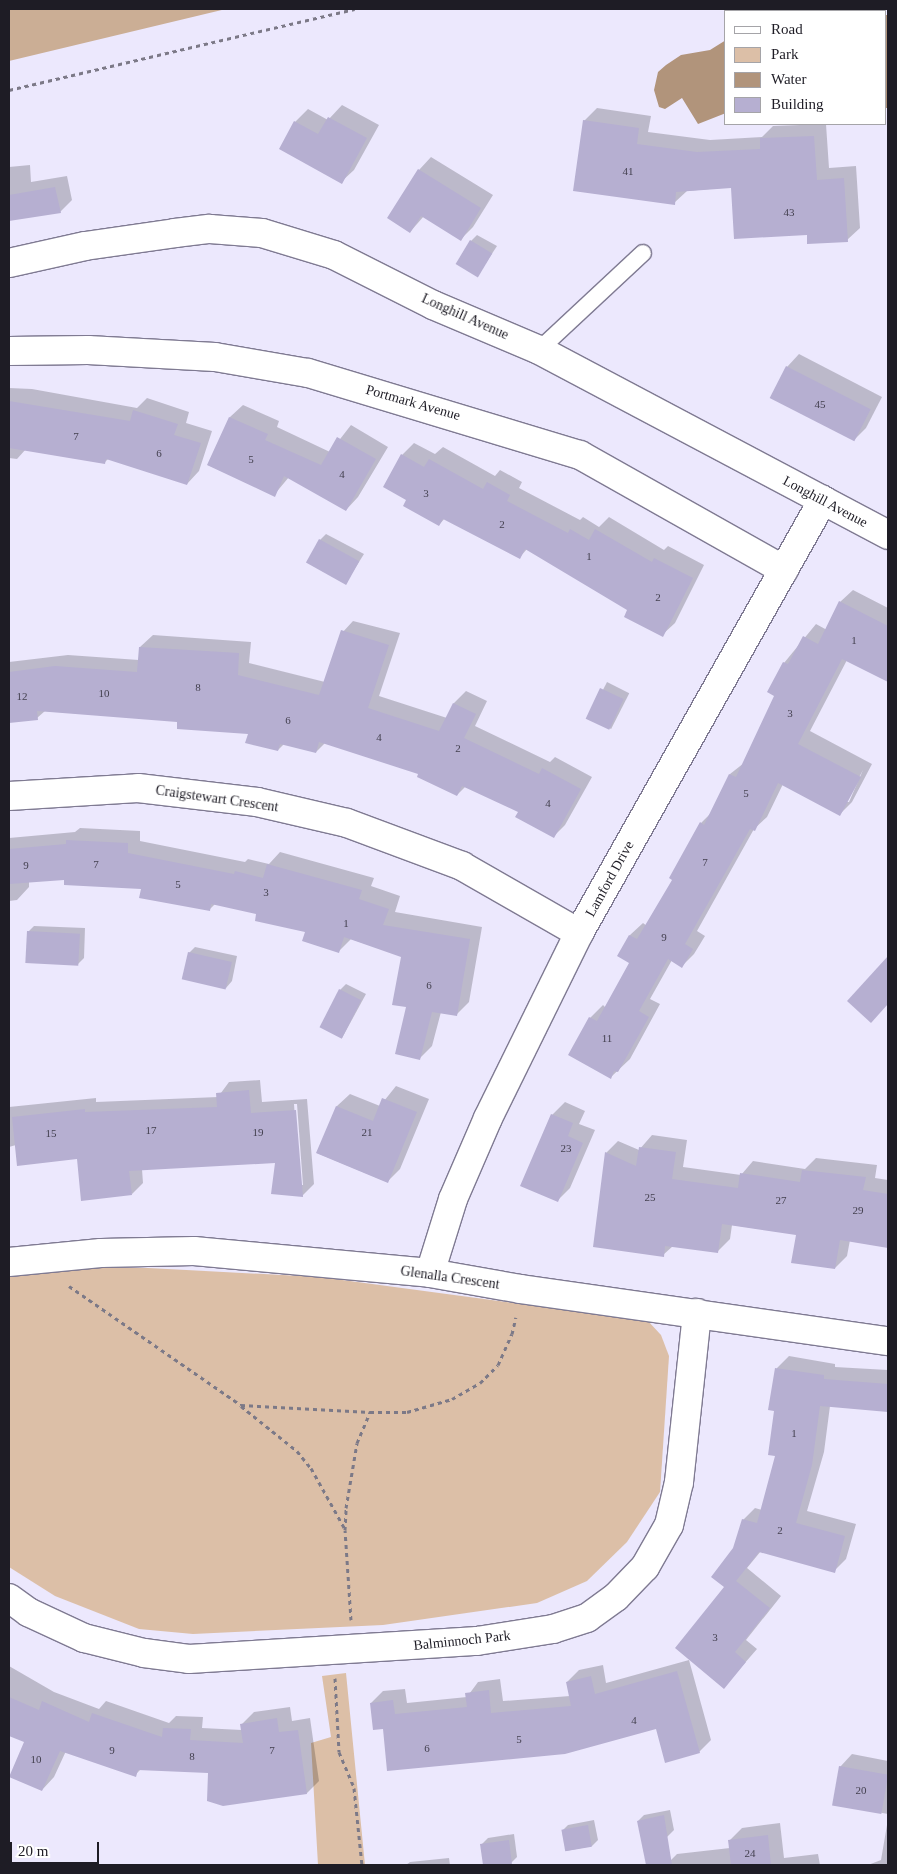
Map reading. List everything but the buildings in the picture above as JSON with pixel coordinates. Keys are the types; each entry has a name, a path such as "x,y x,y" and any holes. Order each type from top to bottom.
{"street":[{"name":"Longhill Avenue","path":"9,263 85,246 210,229 262,233 334,255 433,305 539,350 888,535"},
{"name":"Portmark Avenue","path":"9,351 88,350 215,358 308,374 580,455 784,570"},
{"name":"Lamford Drive","path":"430,1273 454,1199 488,1118 579,933 823,500"},
{"name":"Craigstewart Crescent","path":"9,796 138,788 257,802 347,823 462,866 579,933"},
{"name":"Glenalla Crescent","path":"21,1260 194,1252 430,1273 521,1289 888,1341"},
{"name":"Balminnoch Park","path":"9,1598 28,1612 84,1638 144,1653 189,1659 353,1651 477,1641 553,1629 587,1618 616,1597 645,1567 669,1525 679,1482 697,1313"}],"lane":[{"path":"539,350 643,253"}],"path":[{"path":"9,90 354,9"},
{"path":"21,1260 95,1306 241,1405 277,1432 306,1462 345,1530"},
{"path":"241,1405 300,1411 407,1412 452,1399 480,1383 498,1365 512,1334 521,1289"},
{"path":"362,1865 354,1788 339,1752 335,1677 353,1651 345,1530 357,1443 370,1412"}],"green space":[{"path":"9,1267 148,1268 320,1277 648,1321 661,1335 669,1356 660,1492 627,1542 587,1581 537,1603 383,1625 193,1634 139,1629 55,1596 9,1567"},
{"path":"346,1673 365,1865 318,1865 311,1743 331,1737 322,1676"}],"shaded area":[{"path":"9,9 226,9 9,61"}],"water":[{"path":"887,15 888,15 887,108"},
{"path":"724,41 724,114 698,124 682,98 665,109 659,107 654,90 658,72 681,55 710,50"}]}
